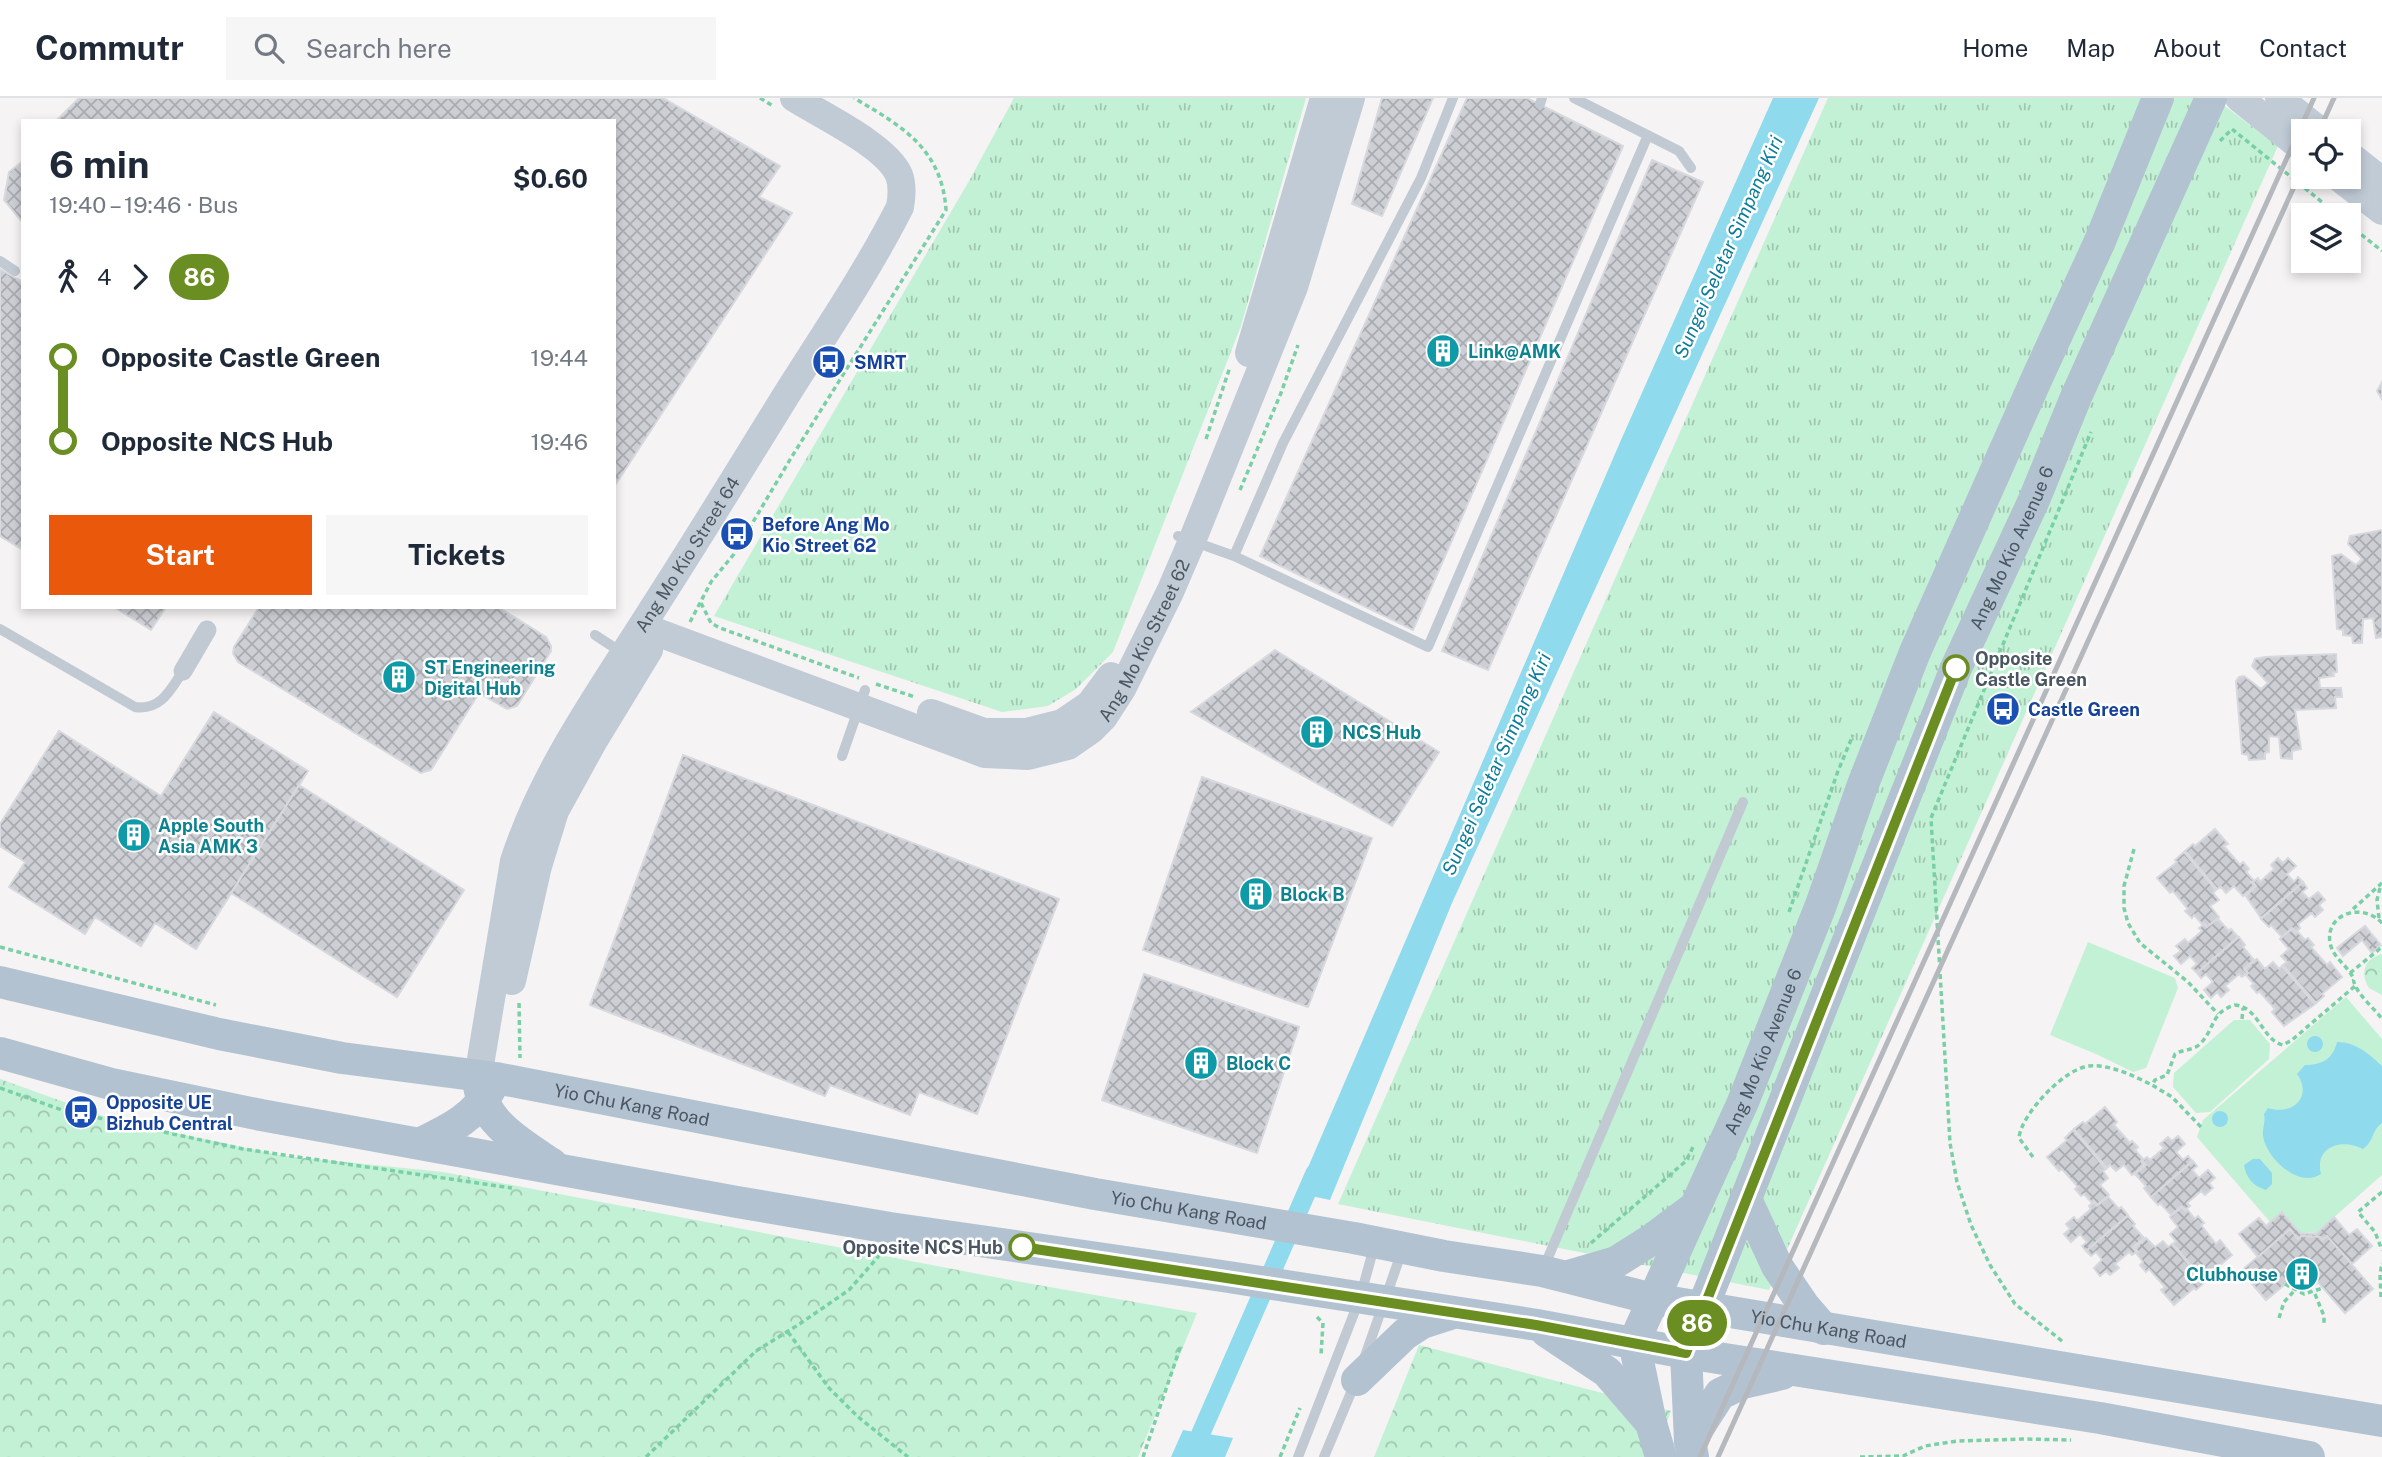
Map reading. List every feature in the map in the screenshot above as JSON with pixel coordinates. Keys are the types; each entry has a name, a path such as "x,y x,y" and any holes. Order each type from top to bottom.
{"main road":[{"name":"Ang Mo Kio Avenue 6","path":"1634,1342 1748,1089 1821,905 1862,787 1915,652 2100,241 2158,98"},
{"name":"Ang Mo Kio Avenue 6","path":"1686,1353 1956,668 2034,500 2076,397 2211,98"},
{"name":"Yio Chu Kang Road","path":"0,982 219,1034 342,1058 494,1081 1068,1188 1555,1274 1653,1299 2382,1421"},
{"path":"0,1052 111,1084 562,1171 890,1228 1222,1276 1307,1300 1372,1300 1536,1325 1686,1353 2100,1418 2309,1457"},
{"path":"421,1143 461,1122 494,1081"},
{"path":"494,1081 493,1119 508,1133 562,1171"},
{"path":"1746,1199 1777,1266 1804,1306 1824,1329"},
{"path":"1555,1274 1616,1262 1695,1207"},
{"path":"1357,1380 1405,1334 1422,1323 1451,1314"},
{"path":"1536,1325 1607,1372 1651,1423"},
{"path":"1634,1342 1661,1457"},
{"path":"1686,1353 1691,1449"},
{"path":"1691,1449 1720,1394 1742,1383 1796,1371"}],"street":[{"name":"Ang Mo Kio Street 64","path":"494,1081 510,990 520,893 544,843 546,806 576,729 624,654 669,619 900,207 901,182 888,158 872,145 793,98"},
{"name":"Ang Mo Kio Street 64","path":"546,806 593,742 797,406 917,217 922,197 915,171 896,142 825,98"},
{"name":"Ang Mo Kio Street 62","path":"1185,539 1204,474 1254,340 1324,98"},
{"name":"Ang Mo Kio Street 62","path":"669,619 862,699 985,754 1028,755 1068,746 1091,730 1104,717 1115,684 1164,590 1294,287 1351,98"},
{"path":"2239,98 2291,139"},
{"path":"2278,98 2305,119"},
{"path":"2361,164 2382,181"},
{"path":"2354,189 2382,211"},
{"path":"183,671 207,630"}],"lane":[{"path":"1234,556 1283,443 1421,178 1453,98"},
{"path":"1574,98 1679,151 1691,168"},
{"path":"1185,539 1309,585 1428,647 1648,135"},
{"path":"0,261 15,271"},
{"path":"0,629 135,707 155,706 165,697 183,671"},
{"path":"595,635 624,654"},
{"path":"842,756 862,699"},
{"path":"1555,1274 1743,802"},
{"path":"1324,1457 1357,1380 1372,1300 1389,1246"},
{"path":"1298,1457 1372,1300 1389,1246"}],"path":[{"path":"669,619 711,582 734,554 946,210 940,175 925,150 901,125 854,98"},
{"path":"2216,145 2232,130 2323,203"},
{"path":"2361,234 2382,251"},
{"path":"1236,499 1281,393 1299,342"},
{"path":"1203,446 1230,367"},
{"path":"2071,1349 2015,1304 1990,1265 1971,1225 1957,1182 1950,1143 1931,818 2092,428"},
{"path":"669,619 711,623 922,699"},
{"path":"1789,913 1838,771 1854,733"},
{"path":"2134,849 2124,886 2124,908 2128,923 2140,943 2188,982 2218,1014"},
{"path":"2382,883 2361,904 2336,922 2330,941 2355,986 2382,1018"},
{"path":"2381,922 2377,900 2382,883"},
{"path":"2346,914 2366,911 2381,922"},
{"path":"0,947 222,1007"},
{"path":"2350,973 2382,947"},
{"path":"2152,1086 2155,1080 2167,1075 2175,1054 2196,1047 2202,1042 2218,1014 2229,1007 2243,1007 2275,1042 2283,1045 2355,986"},
{"path":"494,1081 521,992"},
{"path":"2242,1019 2243,1007"},
{"path":"2033,1157 2019,1138 2022,1124 2042,1098 2085,1066 2123,1073 2152,1086 2172,1097 2201,1126"},
{"path":"0,1088 62,1110 243,1149"},
{"path":"1587,1246 1686,1161 1698,1138"},
{"path":"2382,1192 2358,1212 2375,1232 2382,1250"},
{"path":"646,1457 756,1351 849,1290 878,1258 890,1228"},
{"path":"2381,1297 2379,1275 2382,1263"},
{"path":"2285,1284 2304,1294 2323,1288"},
{"path":"2279,1318 2284,1302 2294,1290"},
{"path":"2314,1293 2321,1308 2324,1325"},
{"path":"1307,1300 1323,1323 1324,1340 1318,1364"},
{"path":"788,1332 829,1388 857,1416 908,1457"},
{"path":"1143,1457 1181,1345"},
{"path":"1280,1457 1305,1396"},
{"path":"1860,1457 1903,1456 1925,1446 1958,1441 2023,1438"}],"green space":[{"path":"1014,98 1306,98 1241,326 1113,652 1076,689 1048,706 1002,712 714,616 969,181"},
{"path":"1828,98 2214,98 2278,146 1769,1290 1338,1204"},
{"path":"2088,942 2175,978 2178,988 2146,1068 2133,1072 2050,1035"},
{"path":"2382,954 2382,995 2369,988 2364,972 2371,959"},
{"path":"2346,997 2382,1039 2382,1175 2316,1233 2300,1232 2283,1212 2270,1222 2197,1137 2203,1120"},
{"path":"2234,1020 2250,1020 2270,1044 2269,1059 2210,1112 2196,1113 2173,1087 2174,1073"},
{"path":"0,1079 117,1121 285,1156 443,1172 1197,1313 1138,1457 0,1457"},
{"path":"1419,1345 1671,1411 1654,1457 1374,1457"}],"water":[{"path":"1773,98 1819,98 1452,903 1330,1200 1297,1193 1621,440"},
{"path":"2312,1036 2318,1036 2323,1044 2321,1050 2312,1052 2307,1047 2307,1041"},
{"path":"2337,1042 2356,1046 2382,1066 2382,1123 2363,1149 2347,1144 2332,1147 2322,1157 2321,1174 2312,1178 2303,1177 2285,1169 2265,1145 2264,1114 2268,1108 2285,1109 2298,1102 2303,1090 2297,1074 2305,1065 2326,1060 2333,1053"},
{"path":"2217,1111 2223,1111 2228,1119 2226,1125 2217,1127 2212,1122 2212,1116"},
{"path":"2253,1159 2260,1159 2272,1173 2272,1184 2266,1190 2254,1184 2246,1174 2244,1165"},
{"path":"1183,1430 1233,1438 1225,1457 1171,1457"}],"building":[{"path":"79,98 663,98 780,166 759,197 792,213 616,484 616,119 58,119"},
{"path":"1382,98 1433,98 1382,216 1352,204"},
{"name":"Link@AMK","path":"1467,98 1527,98 1623,146 1413,630 1260,556"},
{"name":"Link@AMK","path":"1652,160 1703,182 1488,670 1442,651"},
{"path":"21,163 21,221 4,200 9,172"},
{"path":"0,269 21,281 21,549 0,536"},
{"path":"2382,382 2382,399 2377,391"},
{"path":"2382,530 2382,637 2376,638 2373,618 2363,619 2362,643 2353,643 2352,636 2343,635 2343,630 2337,629 2332,556 2341,554 2356,565 2362,559 2348,544 2350,536"},
{"path":"117,609 165,609 151,630"},
{"name":"ST Engineering Digital Hub","path":"258,609 501,609 546,637 551,651 517,706 507,709 479,693 431,770 421,773 238,662 233,653"},
{"name":"NCS Hub","path":"1275,650 1439,752 1392,826 1191,712"},
{"path":"2336,654 2337,672 2333,673 2334,676 2319,678 2320,688 2341,688 2342,697 2335,697 2336,708 2295,710 2301,749 2292,751 2292,759 2281,758 2279,737 2269,736 2269,752 2265,753 2265,759 2249,760 2248,755 2242,754 2236,681 2244,676 2261,689 2268,683 2252,666 2255,659"},
{"name":"Apple South Asia AMK 3","path":"214,712 308,771 196,949 155,923 141,946 95,917 85,934 9,887 25,862 0,846 0,824 59,731 161,796"},
{"path":"683,755 1059,899 977,1114 919,1092 910,1115 830,1085 825,1096 590,1005"},
{"name":"Block B","path":"1202,777 1372,838 1308,1007 1143,950"},
{"name":"Apple South Asia AMK 3","path":"299,785 464,890 397,997 231,893"},
{"path":"2215,829 2228,844 2224,846 2240,865 2243,862 2249,869 2246,872 2255,886 2243,896 2234,886 2226,893 2221,887 2217,889 2185,851"},
{"path":"2184,852 2216,890 2213,893 2219,900 2210,906 2219,917 2207,927 2194,915 2192,918 2173,891 2170,893 2157,878 2177,862 2175,860"},
{"path":"2278,858 2283,863 2288,858 2296,866 2287,874 2294,882 2298,877 2303,882 2261,918 2246,896 2256,886 2253,882 2258,878 2260,882 2274,869 2271,865"},
{"path":"2303,882 2307,888 2302,892 2309,899 2318,892 2325,900 2319,905 2323,910 2315,917 2312,913 2298,924 2300,928 2296,932 2292,928 2282,937 2261,919"},
{"path":"2218,919 2238,937 2197,973 2192,968 2197,964 2190,956 2181,964 2174,956 2181,951 2176,946 2185,939 2188,943 2202,931 2199,928 2204,924 2207,927"},
{"path":"2365,926 2381,945 2372,953 2362,940 2343,956 2337,948"},
{"path":"2292,929 2305,940 2308,938 2314,945 2311,947 2327,965 2330,962 2342,977 2322,994 2324,996 2316,1003 2283,965 2287,962 2281,956 2289,949 2280,939"},
{"path":"2239,937 2245,945 2243,947 2254,960 2244,969 2247,973 2242,977 2239,974 2225,986 2229,990 2221,997 2217,992 2211,998 2204,990 2213,982 2206,974 2201,978 2197,973"},
{"path":"2257,959 2265,969 2273,962 2279,969 2282,966 2315,1004 2284,1026 2272,1012 2275,1009 2251,986 2254,984 2246,975 2248,973 2245,969"},
{"name":"Block C","path":"1144,974 1299,1027 1257,1153 1102,1100"},
{"path":"2105,1107 2117,1122 2114,1125 2130,1143 2132,1141 2138,1147 2135,1150 2143,1159 2141,1161 2144,1165 2132,1175 2124,1165 2116,1171 2110,1165 2107,1168 2074,1129 2083,1122 2085,1124"},
{"path":"2073,1130 2106,1169 2103,1171 2108,1178 2100,1185 2109,1195 2097,1205 2084,1194 2081,1196 2075,1189 2078,1187 2047,1157 2067,1140 2065,1138"},
{"path":"2178,1136 2185,1144 2176,1152 2183,1160 2188,1156 2192,1161 2151,1197 2144,1188 2146,1186 2135,1174 2146,1165 2142,1161 2147,1157 2150,1160 2164,1148 2160,1144 2168,1137 2172,1141"},
{"path":"2193,1161 2197,1166 2192,1170 2199,1178 2208,1170 2215,1178 2209,1183 2213,1188 2205,1195 2201,1191 2187,1203 2190,1206 2185,1210 2182,1206 2171,1215 2151,1197"},
{"path":"2108,1197 2128,1215 2086,1251 2082,1246 2087,1242 2080,1234 2071,1242 2064,1234 2070,1229 2066,1224 2074,1217 2077,1221 2091,1209 2089,1206 2094,1202 2097,1206"},
{"path":"2182,1207 2195,1219 2198,1216 2204,1223 2201,1225 2216,1244 2220,1240 2232,1255 2212,1272 2214,1274 2205,1282 2173,1244 2176,1241 2170,1234 2178,1227 2170,1217"},
{"name":"Clubhouse","path":"2282,1212 2300,1233 2316,1234 2334,1217 2349,1235 2357,1229 2372,1246 2352,1264 2327,1236 2322,1240 2320,1237 2301,1236 2298,1239 2290,1229 2258,1257 2239,1234 2259,1218 2266,1226"},
{"path":"2128,1216 2144,1238 2133,1247 2136,1252 2132,1255 2129,1252 2115,1264 2119,1268 2110,1275 2106,1271 2100,1276 2094,1268 2102,1260 2096,1252 2091,1256 2086,1251"},
{"name":"Clubhouse","path":"2290,1229 2298,1239 2301,1236 2320,1237 2322,1240 2327,1236 2373,1289 2345,1313 2318,1282 2315,1285 2293,1278 2266,1300 2241,1271"},
{"path":"2146,1238 2155,1247 2163,1241 2168,1247 2172,1244 2204,1283 2174,1305 2161,1290 2165,1287 2149,1269 2146,1272 2140,1265 2143,1262 2135,1248"}],"waterway":[{"name":"Sungei Seletar Simpang Kiri","path":"1201,1433 1315,1173"}],"railway":[{"path":"1700,1457 2314,98"},
{"path":"2324,119 2334,98"},
{"path":"1718,1457 2293,189"}],"bus line":[{"name":"86","path":"1022,1247 1536,1325 1686,1353 1956,668"}],"place":[{"name":"Link@AMK","path":"1443,351"},
{"name":"SMRT","path":"829,362"},
{"name":"Before Ang Mo Kio Street 62","path":"737,534"},
{"name":"Opposite Castle Green","path":"1956,668"},
{"name":"ST Engineering Digital Hub","path":"399,677"},
{"name":"Castle Green","path":"2003,709"},
{"name":"NCS Hub","path":"1317,732"},
{"name":"Apple South Asia AMK 3","path":"134,835"},
{"name":"Block B","path":"1256,894"},
{"name":"Block C","path":"1201,1063"},
{"name":"Opposite UE Bizhub Central","path":"81,1112"},
{"name":"Opposite NCS Hub","path":"1022,1247"},
{"name":"Clubhouse","path":"2302,1274"}]}
